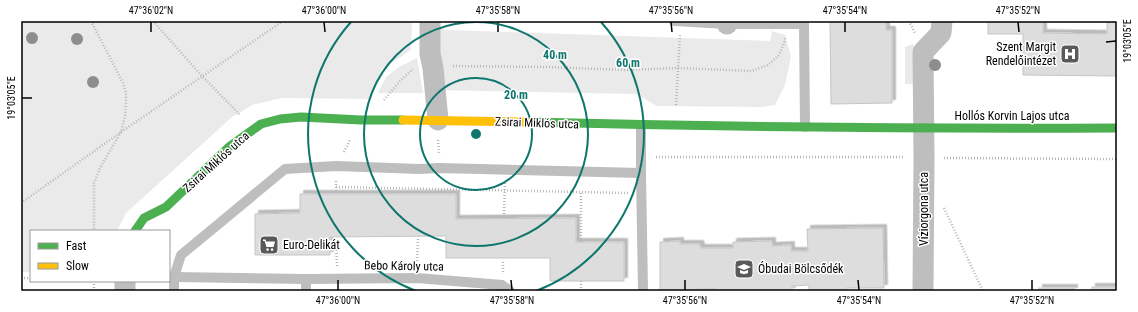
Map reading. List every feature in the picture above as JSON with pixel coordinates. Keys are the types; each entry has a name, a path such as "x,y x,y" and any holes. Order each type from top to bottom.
{"street":[{"path":"430,21 431,61 438,120"},
{"name":"Víziorgona utca","path":"923,291 924,157 916,128 923,52 942,33 942,21"},
{"name":"Zsirai Miklós utca","path":"136,230 144,218 166,207 229,147 253,128 261,124 274,121 301,117 361,120 438,120 675,126 916,128"},
{"name":"Hollós Korvin Lajos utca","path":"916,128 1117,128"}],"lane":[{"path":"674,21 785,24 804,23 806,127"},
{"path":"641,125 643,291"},
{"path":"174,291 174,277 181,255 285,169 336,166 641,173"},
{"name":"Bebo Károly utca","path":"174,277 306,279 417,278 502,284 510,291"},
{"path":"306,279 306,291"}],"path":[{"path":"91,21 123,83 126,93 125,116 121,132 100,168 94,183 94,230"},
{"path":"153,21 202,76 253,128"},
{"path":"21,203 121,132 283,21"},
{"path":"675,126 681,21"},
{"path":"361,120 382,102 400,81 431,61 460,66 540,66 626,70 678,68 752,72 768,65 779,55 785,41 785,24"},
{"path":"438,120 439,168"},
{"path":"641,157 1117,159"},
{"path":"504,214 506,170"},
{"path":"336,187 642,194"},
{"path":"581,192 581,242"},
{"path":"944,208 983,291"},
{"path":"417,278 418,237"},
{"path":"336,241 337,278"},
{"path":"581,281 581,291"}],"shaded area":[{"path":"21,21 412,21 411,50 381,70 371,99 282,98 252,105 232,117 126,213 118,230 30,230 30,272 21,272"},
{"path":"437,25 446,30 770,41 772,31 785,35 791,57 785,85 775,105 763,107 657,106 636,94 433,90"},
{"path":"913,44 915,49 917,84 905,84 905,47"},
{"path":"417,58 423,93 378,93 386,77 399,67"}],"building":[{"path":"830,21 886,21 886,30 892,30 892,103 831,104"},
{"name":"Szent Margit Rendelőintézet","path":"988,21 1043,21 1043,33 1107,34 1107,21 1117,21 1117,76 1023,75 1023,34 988,34"},
{"path":"300,194 456,194 456,219 576,218 576,242 624,242 624,281 550,281 550,258 446,258 446,236 330,237 330,255 255,255 255,214 300,213"},
{"path":"883,228 884,288 846,288 846,291 809,291 809,285 792,286 792,291 717,291 716,289 698,289 698,291 660,291 660,242 680,241 680,244 700,244 701,248 733,248 733,242 772,241 772,246 791,245 791,251 808,251 807,229"},
{"path":"1092,287 1117,287 1117,291 1092,291"},
{"path":"1039,288 1074,288 1074,291 1039,291"}],"traffic: fast":[{"path":"136,230 144,218 166,207 229,147 261,124 280,119 301,117 361,120 403,120"},
{"path":"530,122 824,127 1117,128"}],"traffic: slow":[{"path":"403,120 530,122"}],"place":[{"name":"Szent Margit Rendelőintézet","path":"1070,54"},
{"name":"Euro-Delikát","path":"269,245"},
{"name":"Óbudai Bölcsődék","path":"744,269"}]}
